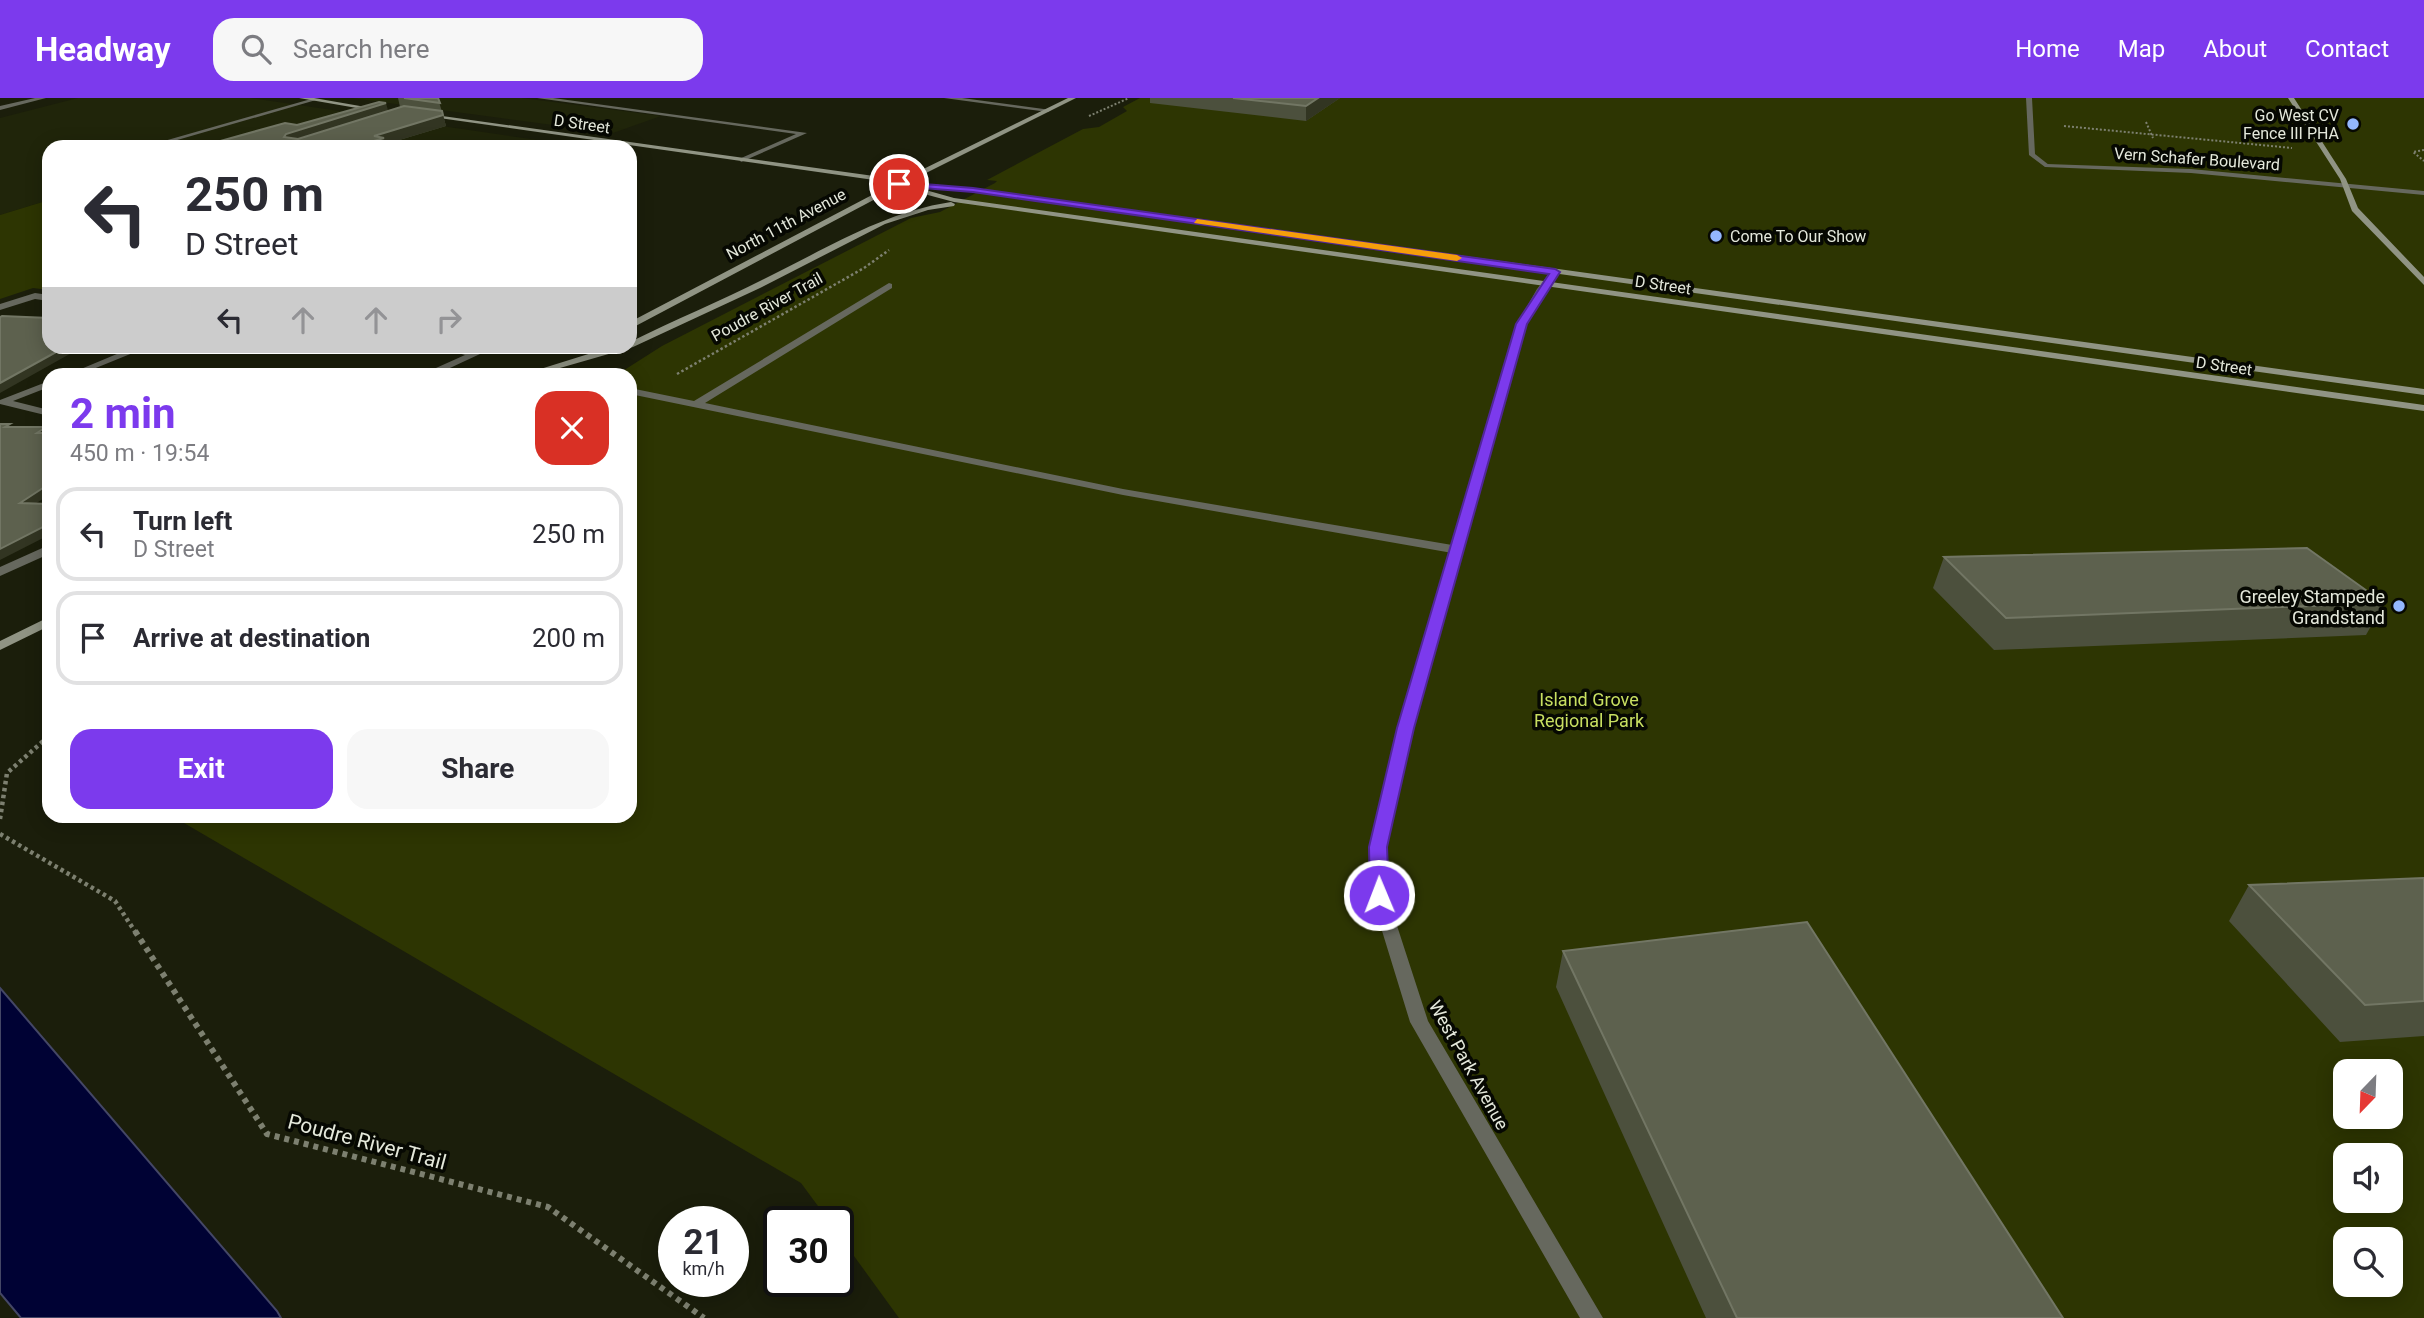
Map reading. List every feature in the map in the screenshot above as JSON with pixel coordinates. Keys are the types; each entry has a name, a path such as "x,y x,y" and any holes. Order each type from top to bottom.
{"street":[{"path":"0,108 43,98"},
{"path":"302,98 393,111"},
{"path":"540,98 804,133 741,160"},
{"path":"947,98 1048,110"},
{"name":"North 11th Avenue","path":"637,322 899,184 1073,98"},
{"name":"Vern Schafer Boulevard","path":"2029,98 2032,155 2047,166 2191,171 2346,185"},
{"path":"2291,98 2346,185 2356,209 2424,282"},
{"path":"171,140 313,100"},
{"name":"D Street","path":"419,115 587,140"},
{"path":"2297,123 2309,124"},
{"name":"D Street","path":"637,147 899,184 973,190 2424,392"},
{"name":"D Street","path":"899,184 936,197 1544,286 2424,408"},
{"path":"2346,185 2424,193"},
{"path":"637,342 908,211 974,202"},
{"path":"1544,286 1555,272"},
{"path":"696,404 889,286"},
{"name":"West Park Avenue","path":"1544,286 1521,324 1405,728 1378,847 1379,895 1419,1021 1592,1318"},
{"path":"0,307 34,296 42,297"},
{"path":"89,368 125,354"},
{"path":"448,368 475,354"},
{"path":"546,368 574,354"},
{"path":"553,368 601,354"},
{"path":"42,387 2,402 42,411"},
{"path":"637,392 1123,492 1458,550"},
{"path":"0,572 42,552"},
{"path":"0,646 42,625"}],"path":[{"path":"2146,122 2152,136"},
{"path":"2064,126 2297,148"},
{"path":"2424,150 2413,152 2424,161"},
{"name":"Poudre River Trail","path":"642,393 880,258 890,249 894,240"},
{"path":"0,819 7,773 42,742"},
{"name":"Poudre River Trail","path":"0,834 115,901 268,1134 548,1207 704,1318"}],"shaded area":[{"path":"78,98 250,98 537,140 42,140 42,202 0,215 0,118"},
{"path":"351,98 522,98 661,116 613,133"},
{"path":"0,988 281,1318 21,1318 0,1293"}],"green space":[{"name":"Island Grove Regional Park","path":"1140,98 2424,98 2424,1318 899,1318 854,1256 854,1206 818,1206 801,1183 184,823 637,823 637,368 627,368 662,346 911,218 940,212 997,181 987,180 1083,129 1099,127 1127,111 1123,107"},
{"path":"42,202 42,289 33,288 0,299 0,215"}],"building":[{"path":"404,98 438,98 440,103"},
{"path":"1233,98 1318,98 1306,106"},
{"path":"379,102 386,103 286,134 284,137 298,139 404,106 442,111 443,115 374,136 384,138 377,140 224,140 285,123 297,125"},
{"path":"0,317 42,318 42,354 53,354 0,383"},
{"path":"0,424 10,424 5,427 42,427 37,433 42,433 42,489 20,503 42,504 42,528 0,549"},
{"path":"2307,548 2384,603 2006,618 1944,557"},
{"path":"2424,878 2424,1001 2365,1005 2249,885"},
{"path":"1807,922 2063,1318 1737,1318 1563,951"}],"slow traffic":[{"path":"1197,222 1457,258"}],"place":[{"name":"Go West CV Fence III PHA","path":"2353,124"},
{"name":"Come To Our Show","path":"1716,236"},
{"name":"Greeley Stampede Grandstand","path":"2399,606"}],"route":[{"path":"899,184 973,190 1555,272 1541,289 1521,324 1405,728 1378,847 1379,895"}]}
